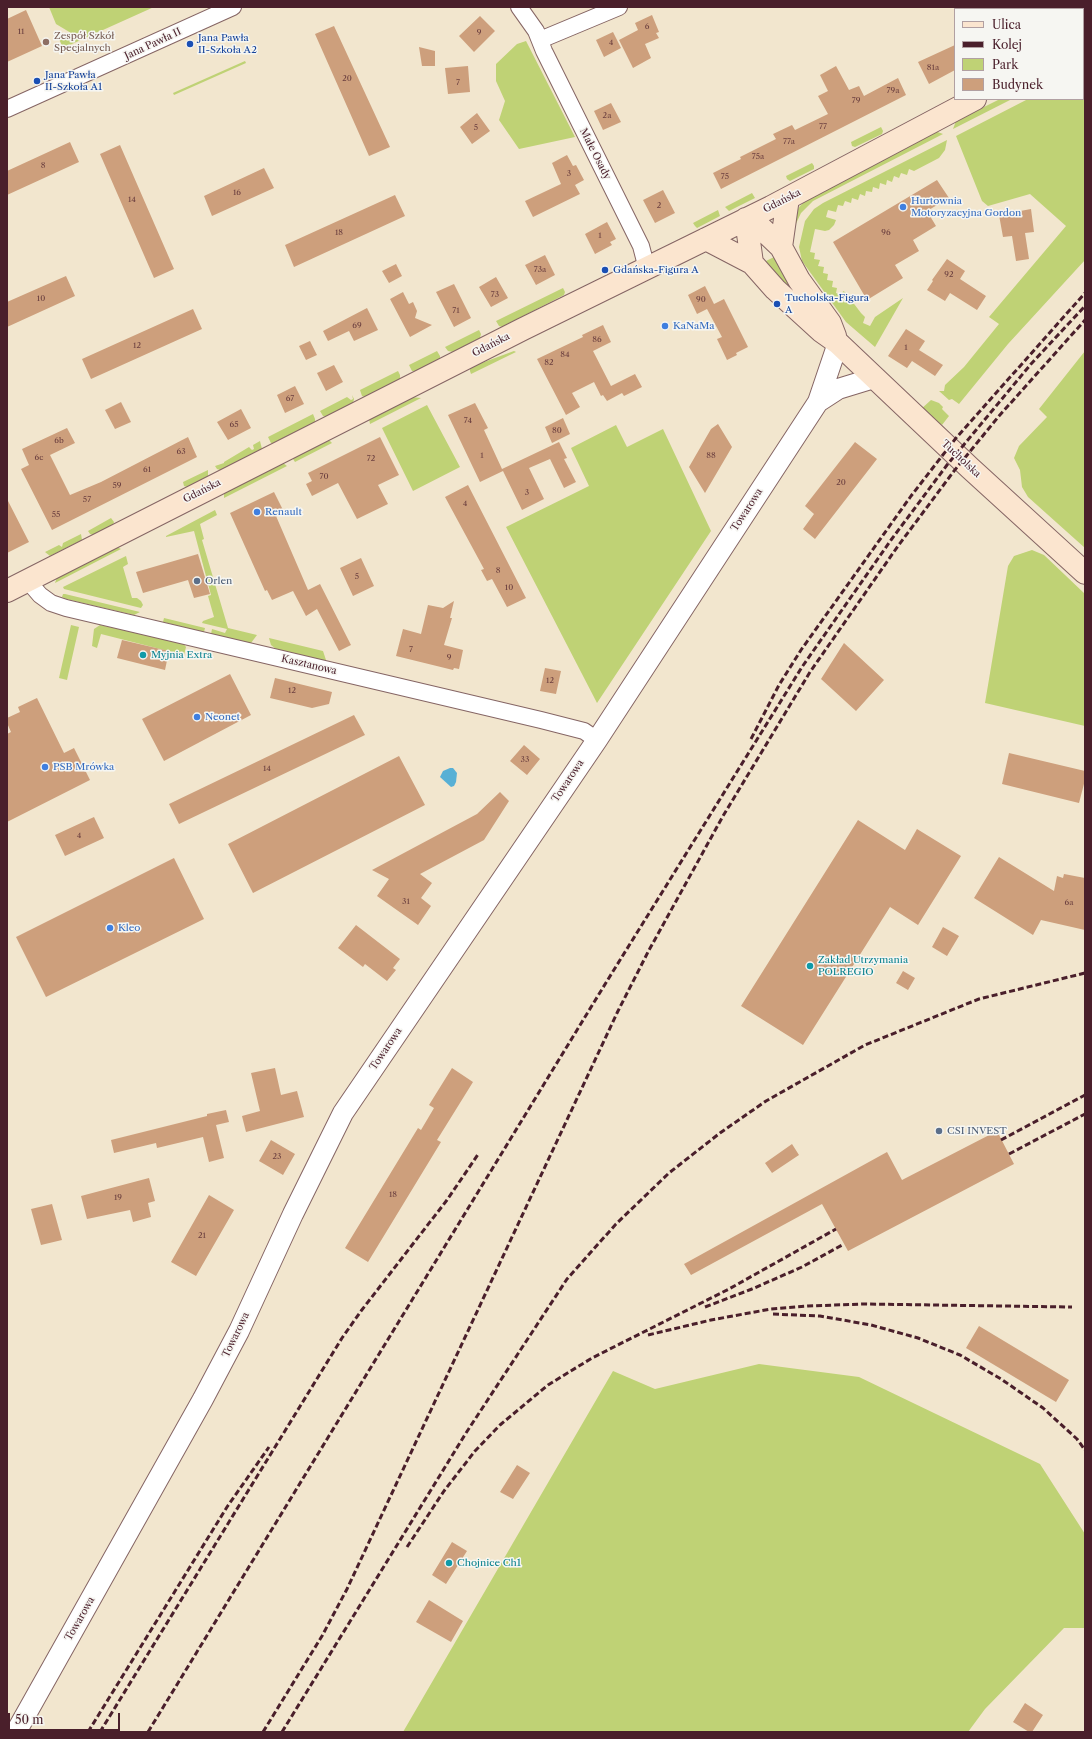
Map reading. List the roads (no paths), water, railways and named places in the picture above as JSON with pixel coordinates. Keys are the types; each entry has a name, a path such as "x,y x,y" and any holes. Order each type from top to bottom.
{"main road":[{"name":"Gdańska","path":"7,591 523,329 788,198 973,100"},
{"path":"781,247 788,198"},
{"path":"746,219 752,263"},
{"name":"Tucholska","path":"746,219 759,226 781,247 799,280 830,323 838,343"},
{"name":"Tucholska","path":"706,239 752,263 775,288 821,331 838,343 1085,573"}],"street":[{"name":"Jana Pawła II","path":"7,110 233,7"},
{"name":"Małe Osady","path":"519,7 538,36 556,76 641,246 647,269"},
{"path":"538,36 619,7"},
{"name":"Towarowa","path":"16,1732 207,1392 239,1331 293,1214 343,1113 596,740 818,402 838,343"},
{"name":"Towarowa","path":"818,402 838,389 874,378"},
{"name":"Kasztanowa","path":"29,579 40,595 51,603 66,608 541,720 584,732 596,740"}],"water":[{"path":"453,768 457,773 456,782 454,786 451,787 440,777 443,771"}],"railway":[{"path":"751,739 779,685 801,650 911,496 956,438 1085,293"},
{"path":"148,1732 607,981 802,667 891,540 947,465 1031,364 1085,306"},
{"path":"263,1732 322,1636 347,1589 618,1011 648,952 723,816 810,672 898,546 954,471 999,416 1085,320"},
{"path":"282,1732 466,1433 567,1279 616,1224 669,1173 720,1133 766,1101 865,1045 979,999 1085,973"},
{"path":"1001,1140 1085,1095"},
{"path":"1009,1154 1085,1114"},
{"path":"100,1732 342,1338 361,1311 447,1200 479,1153"},
{"path":"407,1547 444,1491 475,1451 500,1425 548,1385 592,1358 729,1289 836,1229"},
{"path":"705,1307 752,1289 802,1267 844,1244"},
{"path":"648,1335 711,1320 771,1309 808,1306 864,1304 1072,1307"},
{"path":"773,1314 820,1316 871,1325 918,1338 960,1355 1001,1379 1043,1408 1077,1439 1085,1450"},
{"path":"88,1732 227,1507 269,1447"}],"place":[{"name":"Zespół Szkół Specjalnych","path":"46,42"},
{"name":"Jana Pawła II-Szkoła A2","path":"190,44"},
{"name":"Jana Pawła II-Szkoła A1","path":"37,81"},
{"name":"Hurtownia Motoryzacyjna Gordon","path":"903,207"},
{"name":"Gdańska-Figura A","path":"605,270"},
{"name":"Tucholska-Figura A","path":"777,304"},
{"name":"KaNaMa","path":"665,326"},
{"name":"Renault","path":"257,512"},
{"name":"Orlen","path":"197,581"},
{"name":"Myjnia Extra","path":"143,655"},
{"name":"Neonet","path":"197,717"},
{"name":"PSB Mrówka","path":"45,767"},
{"name":"Kleo","path":"110,928"},
{"name":"Zakład Utrzymania POLREGIO","path":"810,966"},
{"name":"CSI INVEST","path":"939,1131"},
{"name":"Chojnice Ch1","path":"449,1563"}]}
